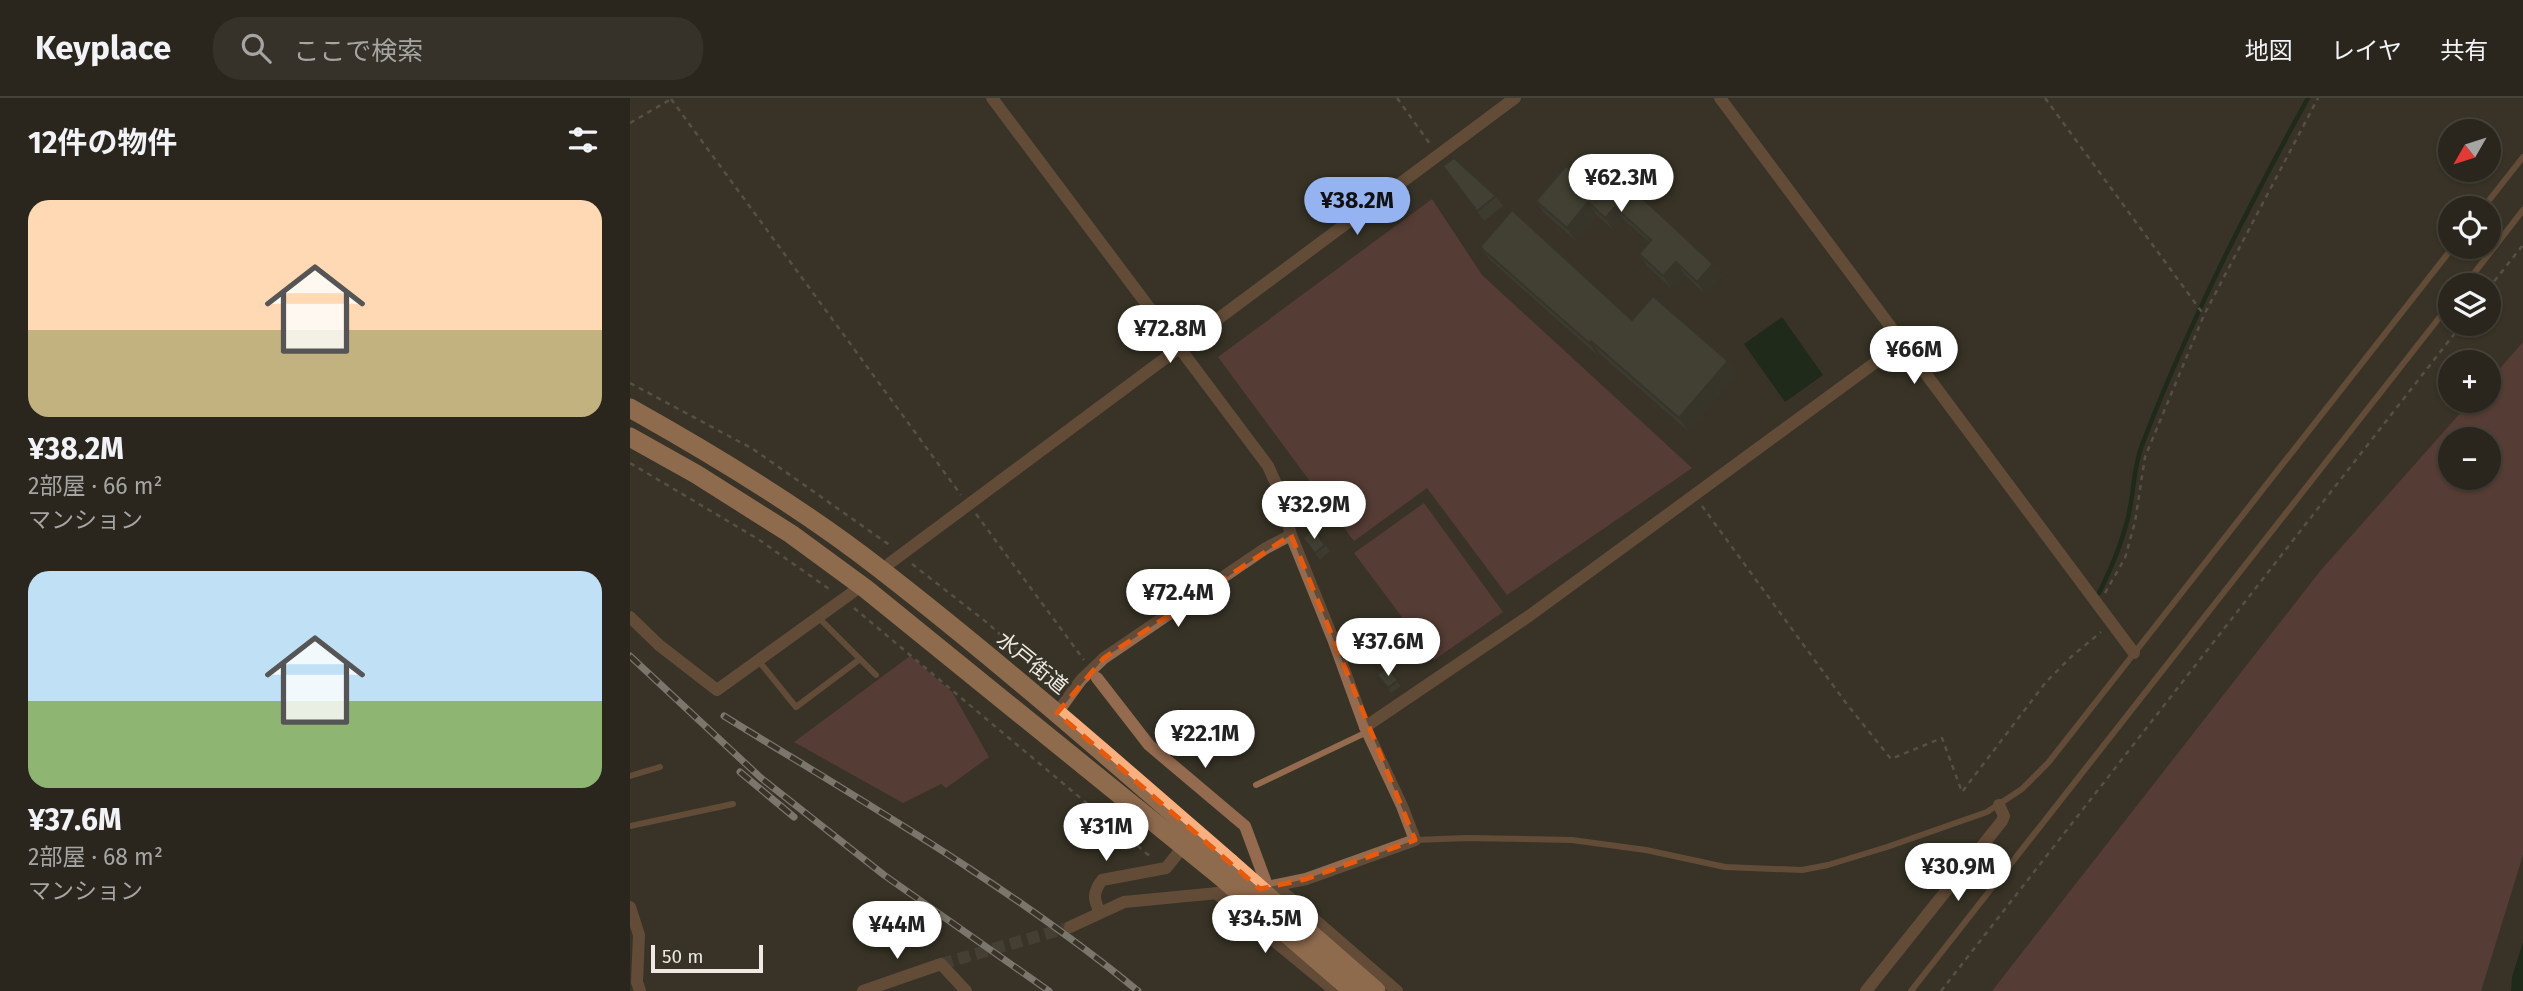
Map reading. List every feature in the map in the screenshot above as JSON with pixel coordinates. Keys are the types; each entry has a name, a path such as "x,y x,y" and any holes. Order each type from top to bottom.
{"highway":[{"name":"水戸街道","path":"630,408 711,453 879,568 1057,712 1222,877 1353,991"},
{"name":"水戸街道","path":"630,437 696,474 866,589 1183,847 1376,991"}],"street":[{"path":"992,98 1268,466 1366,730 1415,840 1318,875 1272,887 1222,877 1124,902 1070,927"},
{"path":"890,564 968,503 1515,98"},
{"path":"1720,98 2134,653"},
{"path":"1366,730 1529,616 1902,343"},
{"path":"1057,712 1081,680 1104,659 1266,548 1292,535"},
{"path":"630,617 659,645 717,690 848,595"},
{"path":"1097,678 1149,745 1245,826 1272,887 1397,991"},
{"path":"1866,991 2002,821 2004,816 1999,805"},
{"path":"1100,912 1094,900 1095,890 1102,880 1166,868 1183,847"},
{"path":"1222,877 1335,991"},
{"path":"630,907 639,935 636,986"},
{"path":"863,991 941,964 966,991"}],"lane":[{"path":"2492,196 2523,157"},
{"path":"2474,273 2523,210"},
{"path":"1415,840 1572,840 1646,850 1725,867 1802,870 1828,865 1969,820 1999,805 2022,789 2048,763 2444,259"},
{"path":"1911,991 2438,319"},
{"path":"818,617 876,676"},
{"path":"758,660 796,707 860,659"},
{"path":"1255,785 1366,730"},
{"path":"630,776 660,767"},
{"path":"630,826 733,804"}],"path":[{"path":"1396,98 1438,155"},
{"path":"2045,98 2203,314"},
{"path":"2098,605 2125,558 2135,522 2145,457 2203,314 2318,98"},
{"path":"630,123 672,99 1086,663"},
{"path":"2501,273 2523,245"},
{"path":"1941,991 2453,336"},
{"path":"630,463 848,595 1166,868"},
{"path":"1694,495 1846,703 1891,759 1942,738 1962,792 2046,682 2111,623"}],"highlighted area":[{"path":"1291,535 1415,840 1306,879 1260,889 1057,713 1104,658"}],"shaded area":[{"path":"1432,199 1482,275 1692,468 1507,595 1427,488 1354,541 1218,357"},
{"path":"1782,317 1823,375 1785,402 1744,344"},
{"path":"2523,342 2523,855 2481,991 1992,991 2321,570 2438,438 2438,490 2501,490 2501,427 2448,427 2460,413 2501,413 2501,367"},
{"path":"1424,503 1503,612 1434,660 1354,553"},
{"path":"910,656 952,692 989,757 946,788 941,784 903,803 794,742"},
{"path":"2523,942 2523,991 2511,991 2512,977"}],"building":[{"path":"1592,151 1713,264 1697,282 1676,262 1663,276 1639,254 1651,240 1615,207 1605,218 1588,202 1567,228 1536,201 1566,166 1573,171"},
{"path":"1454,158 1496,196 1477,211 1443,166"},
{"path":"1512,210 1632,320 1653,296 1728,361 1679,418 1480,247"},
{"path":"1313,529 1325,545 1315,553 1303,538"},
{"path":"1387,667 1398,680 1388,688 1377,675"}],"waterway":[{"path":"2099,593 2121,541 2130,508 2139,453 2160,400 2219,269 2308,98"}],"tunnel":[{"path":"941,964 1070,927"}],"railway":[{"path":"630,656 761,778 884,875 1049,991"},
{"path":"724,716 988,881 1138,991"},
{"path":"740,772 794,817"}]}
